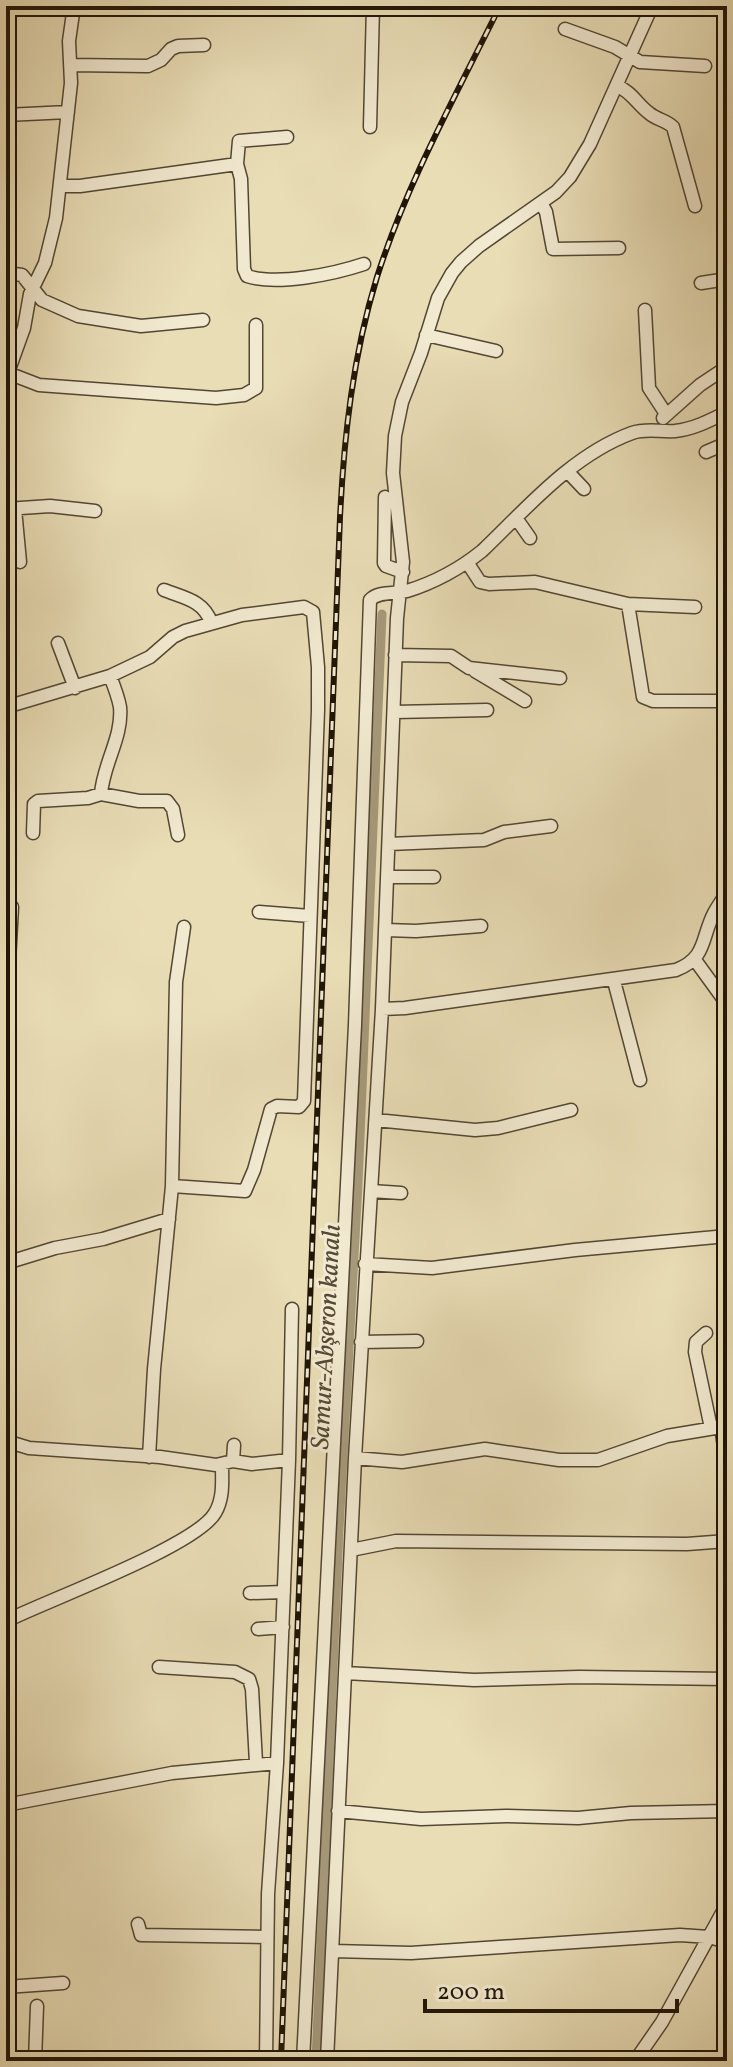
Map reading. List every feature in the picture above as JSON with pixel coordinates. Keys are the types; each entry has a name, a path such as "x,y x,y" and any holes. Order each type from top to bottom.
{"street":[{"path":"74,6 69,30 71,65 68,112 50,246 32,290 24,328 10,358 7,375 39,385 216,398 244,395 256,388 256,325"},
{"path":"370,127 373,6"},
{"path":"327,2061 365,1264 386,930 395,655 403,572 393,473 395,436 402,402 438,298 452,273 479,246 541,203 570,177 590,144 652,6"},
{"path":"565,29 615,47 640,62 705,66"},
{"path":"71,65 148,66 178,46 204,45"},
{"path":"617,86 624,88 653,117 667,121 673,127 695,206"},
{"path":"6,115 68,112"},
{"path":"287,137 239,141 237,164 241,179 244,269 247,276 301,278 364,264"},
{"path":"60,186 80,186 237,164"},
{"path":"541,203 548,219 553,249 619,248"},
{"path":"6,273 22,275 42,300 65,311 107,322 141,326 203,320"},
{"path":"701,283 727,279"},
{"path":"645,310 649,388 666,414"},
{"path":"426,335 496,351"},
{"path":"654,430 666,414 727,367"},
{"path":"303,2061 355,1025 370,600 375,595 400,593 422,585 467,562 567,471 599,449 630,433 690,428 727,412"},
{"path":"706,452 727,443"},
{"path":"567,471 584,489"},
{"path":"385,497 384,563 403,572"},
{"path":"20,562 10,509 73,507 95,511"},
{"path":"516,518 530,538"},
{"path":"467,562 480,582 489,584 547,583 628,604 695,607"},
{"path":"164,590 201,605 211,622"},
{"path":"628,604 643,697 653,701 727,701"},
{"path":"6,707 110,676 150,657 173,637 211,622 304,607 313,612 318,667 303,1104 271,1109 245,1191 172,1186"},
{"path":"58,643 75,688"},
{"path":"395,655 451,656 525,701"},
{"path":"469,668 560,678"},
{"path":"101,794 102,780 119,731 120,718 118,699 110,676"},
{"path":"395,712 487,710"},
{"path":"33,833 34,804 38,801 88,798 101,794 139,801 167,801 173,809 178,835"},
{"path":"389,844 484,840 504,832 551,826"},
{"path":"387,877 434,877"},
{"path":"382,1009 614,981 676,970 695,960 727,890"},
{"path":"6,1014 12,907"},
{"path":"259,912 310,916"},
{"path":"386,930 481,926"},
{"path":"149,1457 154,1369 172,1186 175,997 184,927"},
{"path":"695,960 727,1004"},
{"path":"614,981 640,1080"},
{"path":"6,1091 9,1151 6,1160"},
{"path":"376,1120 475,1130 498,1128 571,1110"},
{"path":"371,1191 401,1193"},
{"path":"6,1263 169,1219"},
{"path":"365,1264 422,1269 575,1250 727,1236"},
{"path":"266,2061 267,1937 283,1627 292,1309"},
{"path":"706,1333 696,1342 695,1352 720,1427 727,1468"},
{"path":"361,1342 417,1341"},
{"path":"355,1458 402,1462 485,1449 547,1459 598,1460 667,1436 720,1427"},
{"path":"6,1441 29,1448 76,1453 252,1464 289,1460"},
{"path":"6,1621 187,1538 207,1523 215,1515 234,1445"},
{"path":"351,1550 396,1541 687,1544 727,1541"},
{"path":"250,1593 284,1592"},
{"path":"258,1629 283,1627"},
{"path":"159,1667 235,1672 249,1679 256,1763"},
{"path":"345,1673 474,1680 579,1677 727,1679"},
{"path":"6,1805 172,1773 277,1763"},
{"path":"338,1811 421,1819 482,1816 578,1818 631,1813 727,1811"},
{"path":"635,2061 662,2022 727,1904"},
{"path":"138,1924 141,1935 267,1937"},
{"path":"333,1951 411,1953 680,1935 727,1942"},
{"path":"6,1987 63,1983"},
{"path":"35,2061 37,2006"}],"waterway":[{"name":"Samur-Abşeron kanalı","path":"316,2061 382,614"}],"railway":[{"path":"281,2061 340,517 347,426 362,336 389,242 433,140 500,6"}]}
